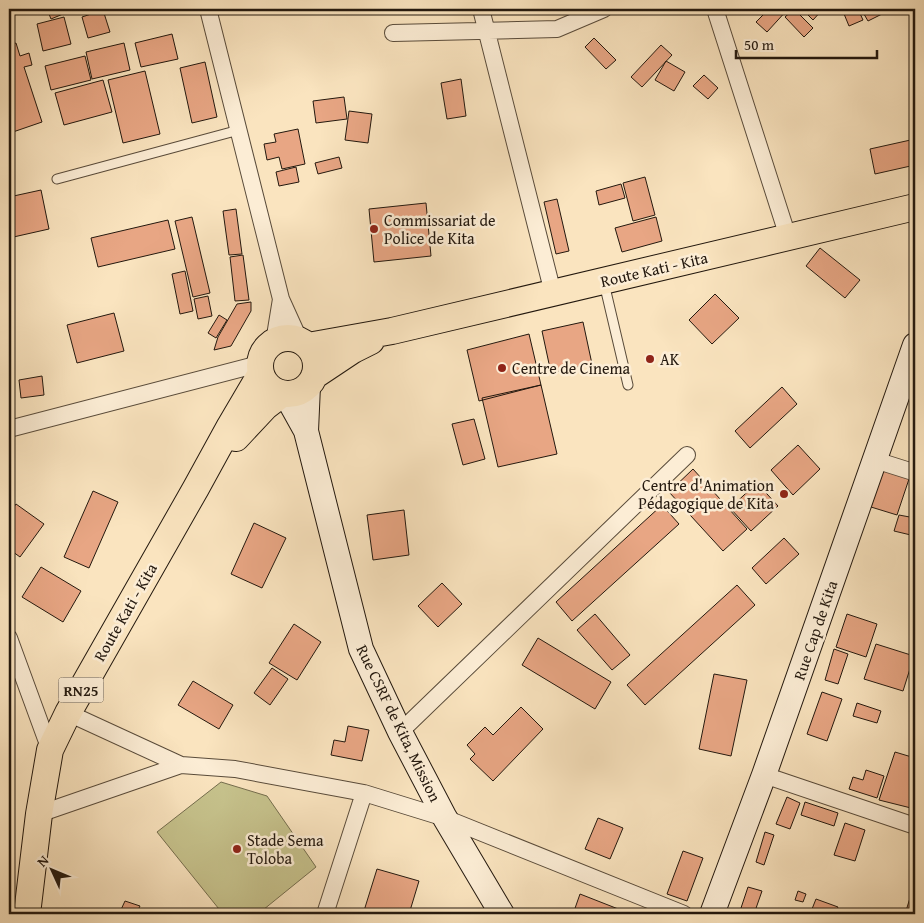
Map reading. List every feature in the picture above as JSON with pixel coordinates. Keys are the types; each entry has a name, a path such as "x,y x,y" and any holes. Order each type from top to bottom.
{"main road":[{"name":"Route Kati - Kita","path":"27,914 39,814 50,750 68,713 230,426 260,370 262,353 270,344 279,339 290,338 304,344 392,331 915,207"},
{"name":"Route Kati - Kita","path":"196,488 238,435 265,407 298,388 353,350 392,331"},
{"path":"260,370 266,385 275,392 298,388 316,365 314,355 304,344"}],"street":[{"path":"208,9 281,299 304,344"},
{"path":"481,9 553,293"},
{"path":"393,33 557,29 604,9"},
{"path":"714,9 788,237"},
{"path":"274,342 281,299"},
{"name":"Rue Cap de Kita","path":"712,914 764,775 915,345"},
{"path":"9,429 260,370"},
{"name":"Rue CSRF de Kita, Mission","path":"298,388 306,430 361,649 400,732 445,818 502,914"},
{"path":"400,732 687,455"},
{"path":"875,460 915,474"},
{"path":"9,638 50,750"},
{"path":"68,713 181,765 235,769 364,793 445,818 684,914"},
{"path":"39,814 181,765"},
{"path":"764,775 915,826"},
{"path":"325,914 364,793"}],"lane":[{"path":"57,179 239,130"},
{"path":"604,281 628,385"}],"shaded area":[{"name":"Stade Sema Toloba","path":"221,782 267,796 316,867 258,914 223,914 157,832"}],"building":[{"path":"47,9 75,9 51,19"},
{"path":"769,9 788,9 767,32 756,22"},
{"path":"794,9 813,28 804,37 785,17"},
{"path":"812,9 823,9 813,20 807,14"},
{"path":"842,9 858,9 863,20 849,26"},
{"path":"861,9 884,9 886,12 868,21"},
{"path":"103,10 110,32 88,38 82,17"},
{"path":"64,17 71,44 43,51 37,24"},
{"path":"172,34 178,59 141,67 135,43"},
{"path":"594,38 616,60 606,69 585,47"},
{"path":"16,43 20,56 29,53 32,65 24,67 42,122 10,133 9,45"},
{"path":"124,43 130,70 92,79 86,52"},
{"path":"661,45 672,55 642,87 631,77"},
{"path":"85,56 91,80 51,90 45,66"},
{"path":"666,61 685,72 674,91 655,80"},
{"path":"205,62 217,117 192,123 180,68"},
{"path":"145,71 160,134 123,143 108,80"},
{"path":"704,75 718,88 708,99 693,86"},
{"path":"461,79 466,116 447,119 441,83"},
{"path":"103,80 112,112 64,125 55,93"},
{"path":"344,97 347,119 316,123 313,101"},
{"path":"349,111 372,114 368,143 345,140"},
{"path":"298,129 305,164 282,169 279,157 267,160 264,144 276,142 274,134"},
{"path":"915,139 915,165 875,174 870,149"},
{"path":"339,157 342,168 318,174 315,163"},
{"path":"296,167 299,182 279,186 276,172"},
{"path":"645,177 655,215 633,221 623,183"},
{"path":"621,184 625,198 599,205 596,191"},
{"path":"41,190 49,229 9,238 9,197"},
{"path":"557,199 569,251 556,254 544,202"},
{"path":"426,203 431,256 374,262 369,209"},
{"path":"236,209 242,254 229,255 223,211"},
{"path":"192,217 210,293 193,297 175,221"},
{"path":"656,217 662,241 622,252 615,228"},
{"path":"168,220 175,249 98,267 91,238"},
{"path":"820,248 860,280 845,298 806,266"},
{"path":"243,255 249,300 235,301 230,257"},
{"path":"185,271 193,311 180,314 172,274"},
{"path":"715,294 739,318 712,344 689,320"},
{"path":"208,296 212,316 198,319 194,299"},
{"path":"251,302 251,311 231,346 214,350 218,337 237,304"},
{"path":"114,313 124,351 77,363 67,325"},
{"path":"219,315 227,320 216,338 208,333"},
{"path":"583,322 592,364 551,373 542,331"},
{"path":"529,334 541,385 479,401 467,350"},
{"path":"42,376 44,395 21,398 19,380"},
{"path":"541,385 557,454 498,467 482,398"},
{"path":"782,387 797,404 750,448 735,431"},
{"path":"474,419 485,459 463,465 452,424"},
{"path":"798,445 820,469 793,495 771,470"},
{"path":"882,465 911,473 897,515 871,507"},
{"path":"693,469 747,529 723,551 669,492"},
{"path":"757,483 778,506 751,531 730,508"},
{"path":"93,491 118,502 89,568 64,557"},
{"path":"16,504 44,524 20,557 9,549 9,514"},
{"path":"662,505 679,524 572,621 556,602"},
{"path":"404,510 409,555 373,560 367,515"},
{"path":"899,515 915,518 915,536 894,531"},
{"path":"254,523 286,538 262,588 231,574"},
{"path":"784,538 799,554 766,584 752,568"},
{"path":"41,567 81,591 63,622 22,597"},
{"path":"442,583 462,604 438,627 418,606"},
{"path":"737,585 755,605 645,705 627,685"},
{"path":"595,614 630,655 612,670 577,630"},
{"path":"847,614 877,624 866,657 836,647"},
{"path":"294,624 321,642 297,680 269,663"},
{"path":"538,638 611,682 595,709 522,665"},
{"path":"876,644 914,656 903,691 864,679"},
{"path":"834,649 848,654 838,684 825,680"},
{"path":"272,668 288,679 270,705 254,693"},
{"path":"714,674 747,680 731,756 699,749"},
{"path":"193,681 233,705 219,729 178,705"},
{"path":"822,692 842,699 827,741 807,734"},
{"path":"857,703 881,711 877,723 853,716"},
{"path":"521,707 543,729 493,781 470,759 475,754 467,745 485,727 493,735"},
{"path":"348,726 369,730 362,761 331,755 334,740 345,742"},
{"path":"895,752 915,758 915,796 911,808 879,800"},
{"path":"866,770 884,776 877,798 849,789 853,777 863,780"},
{"path":"787,797 800,803 790,829 776,824"},
{"path":"805,802 838,813 834,826 801,815"},
{"path":"598,818 623,828 610,859 585,849"},
{"path":"845,823 865,830 855,861 834,855"},
{"path":"765,832 774,835 764,865 756,862"},
{"path":"683,851 703,858 687,901 667,894"},
{"path":"377,869 419,881 409,914 363,914"},
{"path":"915,882 915,914 905,914"},
{"path":"748,887 762,891 754,914 739,914"},
{"path":"798,891 806,894 803,902 795,900"},
{"path":"580,894 631,914 573,914"},
{"path":"816,899 838,907 835,914 810,914"},
{"path":"125,901 140,906 136,914 119,914"}],"place":[{"name":"Commissariat de Police de Kita","path":"374,229"},
{"name":"AK","path":"650,359"},
{"name":"Centre de Cinema","path":"502,368"},
{"name":"Centre d'Animation Pédagogique de Kita","path":"784,494"},
{"name":"Stade Sema Toloba","path":"237,849"}]}
